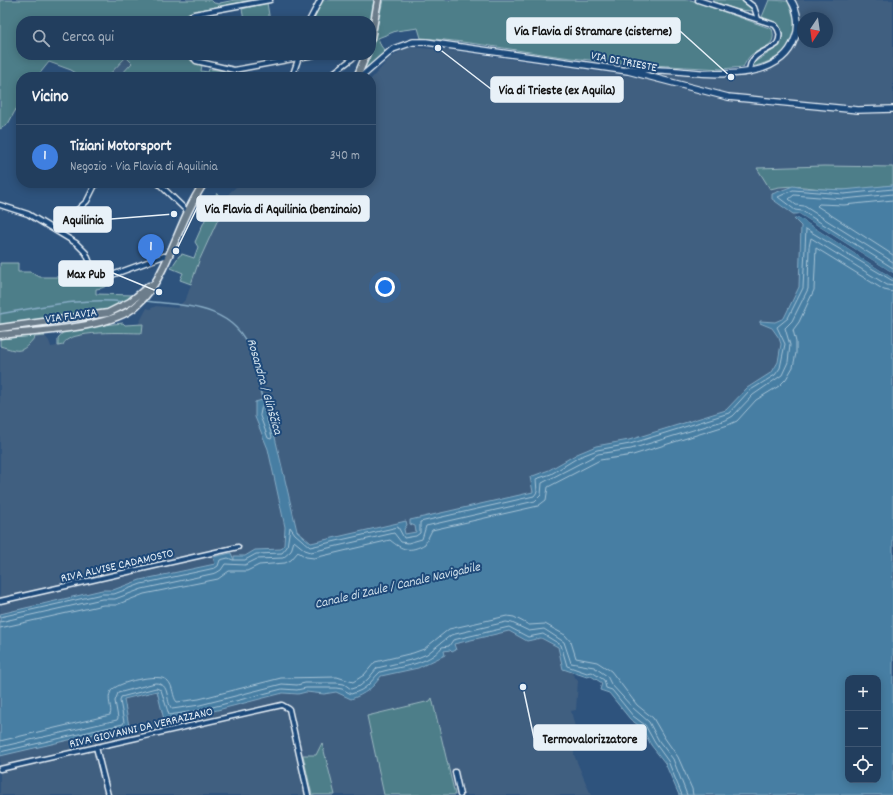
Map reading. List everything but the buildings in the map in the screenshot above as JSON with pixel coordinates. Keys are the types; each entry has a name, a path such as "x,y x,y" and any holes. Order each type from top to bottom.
{"main road":[{"path":"375,16 378,0"},
{"path":"359,72 364,60"},
{"path":"158,276 168,257 187,211 201,188"},
{"name":"VIA FLAVIA","path":"0,328 101,314 130,302 158,276"},
{"name":"VIA FLAVIA","path":"0,335 109,321 131,310 140,302 158,276"}],"street":[{"path":"190,16 270,0"},
{"path":"312,16 320,0"},
{"path":"698,0 774,25 780,33 780,39 773,47 752,58 749,72"},
{"path":"745,0 754,7 758,20"},
{"path":"610,68 721,74 749,72 776,63 791,47 796,35 798,19 792,0"},
{"name":"VIA DI TRIESTE","path":"367,72 393,49 413,42 426,42 610,68 728,97 858,110 893,109"},
{"path":"195,60 234,70 280,60"},
{"path":"294,72 298,60"},
{"path":"335,72 350,60"},
{"path":"56,230 87,201 94,188"},
{"path":"163,188 187,211"},
{"path":"0,205 28,214 56,230 81,247 95,275 100,277 111,275 164,256 168,257"},
{"name":"RIVA ALVISE CADAMOSTO","path":"0,601 238,547"},
{"name":"RIVA GIOVANNI DA VERRAZZANO","path":"0,769 280,705 286,706 289,709 308,795"},
{"path":"96,747 108,795"},
{"path":"455,772 460,795"}],"shaded area":[{"path":"795,0 893,0 893,105 874,107 728,94 643,72 706,77 735,76 762,72 779,65 789,55 797,42 797,48 833,48 833,12 798,12"},
{"path":"411,47 455,51 642,78 717,97 771,106 864,114 893,112 893,185 773,194 772,199 793,214 799,214 893,273 893,278 798,217 797,222 801,226 799,287 784,317 775,322 761,321 760,323 773,329 779,338 781,344 779,360 772,372 747,388 726,410 629,440 587,449 549,470 530,477 533,492 415,526 416,532 405,535 404,529 406,521 311,543 297,531 266,399 257,407 255,417 268,449 285,527 284,545 281,549 255,550 245,556 234,556 235,560 233,560 231,553 213,557 215,564 140,580 113,590 101,590 0,614 0,341 45,336 51,347 63,345 67,340 82,334 120,332 138,325 147,308 150,309 156,306 177,308 186,299 199,261 230,192 235,188 376,188 376,73 389,59 402,50"},
{"path":"123,60 129,60 132,63 124,72 112,72"},
{"path":"509,631 527,641 541,638 558,647 563,669 571,672 578,681 576,710 571,711 575,727 574,755 591,795 0,795 0,756 129,726 124,699 157,691 164,720 202,714 283,693 298,694 306,692 324,694 336,692 351,699 364,694 375,685 381,676 418,668 445,655 444,651 456,650 454,644"}],"green space":[{"path":"0,0 211,0 214,3 220,4 235,0 253,0 189,13 187,16 16,16 16,60 123,60 112,72 74,72 49,62 41,72 16,72 16,109 8,124 0,129"},
{"path":"323,0 374,0 372,16 315,16"},
{"path":"383,0 691,0 772,29 773,35 770,44 750,56 743,67 722,69 647,65 553,56 421,38 418,28 396,31 378,38 385,51 372,66 364,70 369,60 376,60 376,32"},
{"path":"713,0 741,0 754,11 737,10"},
{"path":"769,0 788,1 794,22 792,40 788,47 776,58 752,67 753,63 780,46 782,40 782,30 780,27 762,17"},
{"path":"267,3 269,16 243,16 242,9"},
{"path":"129,60 191,60 202,65 201,71 208,72 124,72 132,63"},
{"path":"209,69 234,72 208,72"},
{"path":"824,166 893,167 893,185 850,190 788,186 770,189 757,168"},
{"path":"217,193 225,204 199,261 191,284 180,280 183,273 171,268 182,254 194,258 198,247 195,242"},
{"path":"0,263 18,263 18,272 30,272 40,277 69,277 75,268 87,265 94,279 99,281 113,278 106,286 96,289 96,294 134,295 121,305 105,310 0,325"},
{"path":"123,323 125,325 143,324 142,333 86,334 75,336 67,340 63,345 58,346 58,338 66,329"},
{"path":"41,334 45,336 35,337 23,349 20,350 12,350 0,346 0,338"},
{"path":"432,698 455,795 384,795 367,716 430,701"},
{"path":"322,743 335,795 312,795 303,755 316,755"}],"water":[{"path":"893,185 893,273 799,214 793,214 772,199 772,194 793,186 843,190"},
{"name":"Canale di Zaule / Canale Navigabile","path":"798,217 893,278 893,795 679,795 665,763 651,745 642,728 630,719 609,693 600,690 602,683 591,676 587,677 563,669 558,647 541,638 527,641 509,631 454,644 456,650 452,652 450,650 444,651 445,655 418,668 381,676 368,690 351,699 336,692 324,694 306,692 298,694 283,693 202,714 164,720 157,691 124,699 129,726 0,756 0,614 102,590 113,590 140,580 215,564 213,557 231,553 234,560 234,556 245,556 255,550 281,549 284,545 285,527 268,449 255,417 255,402 266,399 297,531 311,543 406,521 407,525 404,529 405,534 416,532 415,526 410,524 410,520 533,492 530,477 549,470 577,454 596,446 629,440 726,410 747,388 772,372 778,362 781,344 779,338 772,328 760,323 760,321 775,322 784,318 799,287 801,226 794,219"}],"pier":[{"path":"799,214 893,273 893,275 804,219 893,276 893,278 798,217 794,219 795,215"}],"waterway":[{"name":"Rosandra / Glinščica","path":"145,301 176,304 206,310 220,316 232,324 242,335 250,350 263,401"},
{"name":"Rosandra / Glinščica","path":"0,314 78,302 125,302"}],"place":[{"name":"Via di Trieste (ex Aquila)","path":"438,48"},
{"name":"Via Flavia di Stramare (cisterne)","path":"731,77"},
{"name":"Aquilinia","path":"174,214"},
{"name":"Via Flavia di Aquilinia (benzinaio)","path":"176,251"},
{"name":"Tiziani Motorsport","path":"151,267"},
{"name":"Max Pub","path":"159,292"},
{"name":"Termovalorizzatore","path":"523,687"}]}
